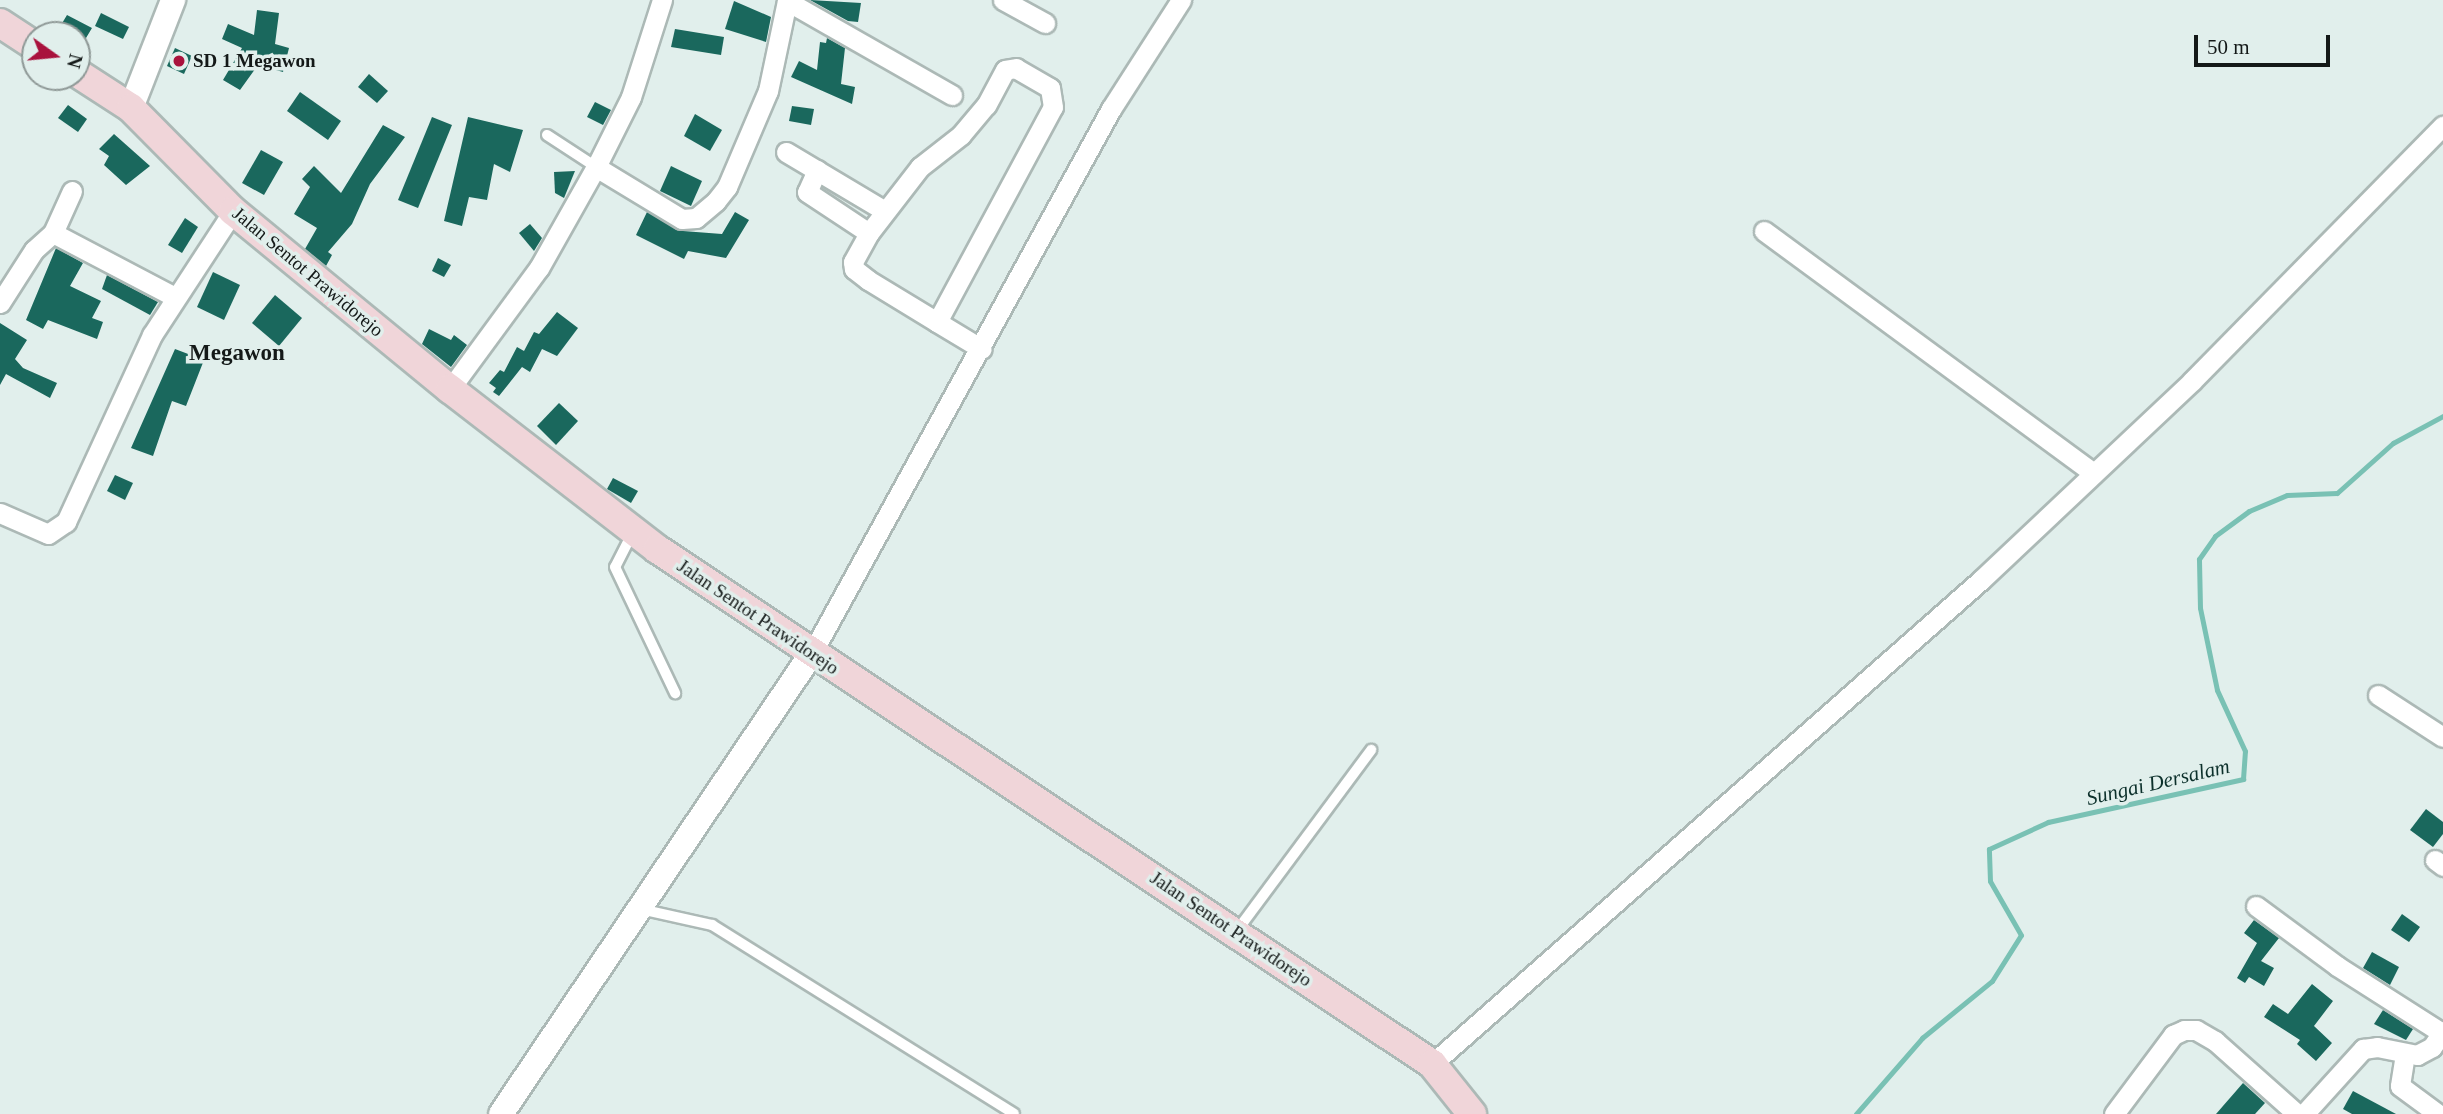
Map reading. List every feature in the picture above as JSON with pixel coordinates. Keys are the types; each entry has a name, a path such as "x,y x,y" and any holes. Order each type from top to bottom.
{"main road":[{"path":"0,23 21,37"},
{"name":"Jalan Sentot Prawidorejo","path":"91,82 131,108 233,211 450,389 634,531 812,653 1432,1064 1472,1114"}],"street":[{"path":"131,108 173,0"},
{"path":"450,389 538,268 596,167 631,97 662,0"},
{"path":"781,0 787,0 952,95"},
{"path":"596,167 682,219 696,218 716,201 727,187 768,90 787,0"},
{"path":"1003,0 1045,23"},
{"path":"501,1114 812,653 982,349 1111,108 1181,0"},
{"path":"937,322 1053,107 1054,93 1016,68 1005,70 986,105 961,135 920,167 869,233 856,256 854,269 937,322 982,349"},
{"path":"1432,1064 1981,580 2192,381 2443,127"},
{"path":"786,152 885,211"},
{"path":"817,170 807,192 869,233"},
{"path":"0,303 34,250 52,233 72,191"},
{"path":"0,513 48,534 66,522 152,335 233,211"},
{"path":"1764,231 2094,473"},
{"path":"52,233 175,298"},
{"path":"2378,695 2443,737"},
{"path":"2256,906 2337,966 2442,1032 2432,1047 2417,1055 2377,1047 2362,1049 2304,1114"},
{"path":"2114,1114 2174,1035 2184,1030 2196,1030 2215,1041 2297,1114"},
{"path":"2406,1054 2399,1072 2400,1086 2438,1114"}],"lane":[{"path":"547,135 596,167"},
{"path":"634,531 615,567 676,693"},
{"path":"1236,933 1371,750"},
{"path":"639,909 712,925 1014,1114"}],"building":[{"path":"810,0 861,3 858,22 848,21"},
{"path":"734,1 771,17 766,42 725,29"},
{"path":"257,10 279,13 275,44 289,48 283,72 258,65 240,90 223,80 242,48 222,39 228,24 254,35"},
{"path":"101,13 129,27 123,39 95,26"},
{"path":"67,15 79,21 63,21"},
{"path":"675,29 724,37 721,55 671,47"},
{"path":"827,38 845,48 841,84 855,87 852,104 791,77 799,61 817,70 820,42 826,43"},
{"name":"SD 1 Megawon","path":"175,48 192,56 184,74 167,66"},
{"path":"369,74 388,91 377,103 358,87"},
{"path":"300,92 341,121 328,140 287,111"},
{"path":"595,102 611,110 603,125 587,117"},
{"path":"68,105 87,119 78,132 58,118"},
{"path":"792,106 814,109 811,125 789,121"},
{"path":"695,114 722,130 710,151 684,136"},
{"path":"432,117 452,125 418,208 398,200"},
{"path":"468,117 523,130 510,172 494,164 487,200 469,197 462,226 444,221"},
{"path":"383,125 405,137 370,184 352,224 328,252 332,255 326,266 305,249 317,228 294,214 310,187 302,179 314,166 341,193"},
{"path":"114,134 150,166 126,185 104,165 109,156 99,149"},
{"path":"261,150 283,162 264,195 242,183"},
{"path":"671,166 702,181 691,206 660,191"},
{"path":"575,171 564,198 555,193 554,172"},
{"path":"647,212 683,231 722,234 735,212 749,220 726,258 688,251 684,259 636,235"},
{"path":"185,218 198,227 182,253 168,245"},
{"path":"530,224 542,238 534,251 519,233"},
{"path":"56,248 83,263 70,286 101,301 92,318 103,322 97,339 48,320 43,329 26,320"},
{"path":"438,258 451,265 444,277 432,271"},
{"path":"213,272 240,285 224,320 197,307"},
{"path":"107,275 158,302 150,315 102,289"},
{"path":"275,295 302,318 279,346 252,323"},
{"path":"557,312 578,328 557,356 542,349 530,372 522,367 499,396 493,392 496,388 489,383 500,370 504,372 517,347 524,351 534,332 539,334"},
{"path":"0,323 27,340 15,359 23,368 57,383 50,398 6,374 0,385"},
{"path":"429,329 451,340 454,335 467,345 451,367 422,344"},
{"path":"175,349 204,360 186,406 172,401 153,456 131,448"},
{"path":"559,403 578,421 556,445 537,426"},
{"path":"115,475 133,483 125,500 107,491"},
{"path":"613,478 638,491 631,503 607,489"},
{"path":"2426,809 2443,822 2443,834 2433,847 2410,830"},
{"path":"2402,914 2420,927 2409,942 2391,930"},
{"path":"2254,920 2279,938 2261,961 2274,968 2264,986 2249,977 2245,983 2237,978 2257,943 2244,933"},
{"path":"2372,952 2399,967 2390,985 2363,968"},
{"path":"2312,984 2333,1001 2314,1026 2332,1043 2316,1061 2297,1044 2300,1040 2264,1017 2273,1004 2288,1014"},
{"path":"2383,1010 2413,1029 2406,1040 2374,1024"},
{"path":"2243,1083 2265,1103 2255,1114 2216,1114"},
{"path":"2353,1091 2396,1114 2352,1114 2343,1109"}],"waterway":[{"name":"Sungai Dersalam","path":"1856,1114 1922,1038 1992,981 2021,935 1990,881 1989,849 2048,822 2243,779 2245,751 2217,690 2200,608 2199,559 2215,536 2249,511 2287,495 2337,493 2393,443 2443,416"}],"place":[{"name":"SD 1 Megawon","path":"179,61"}],"district":[{"name":"Megawon","path":"237,353"}]}
